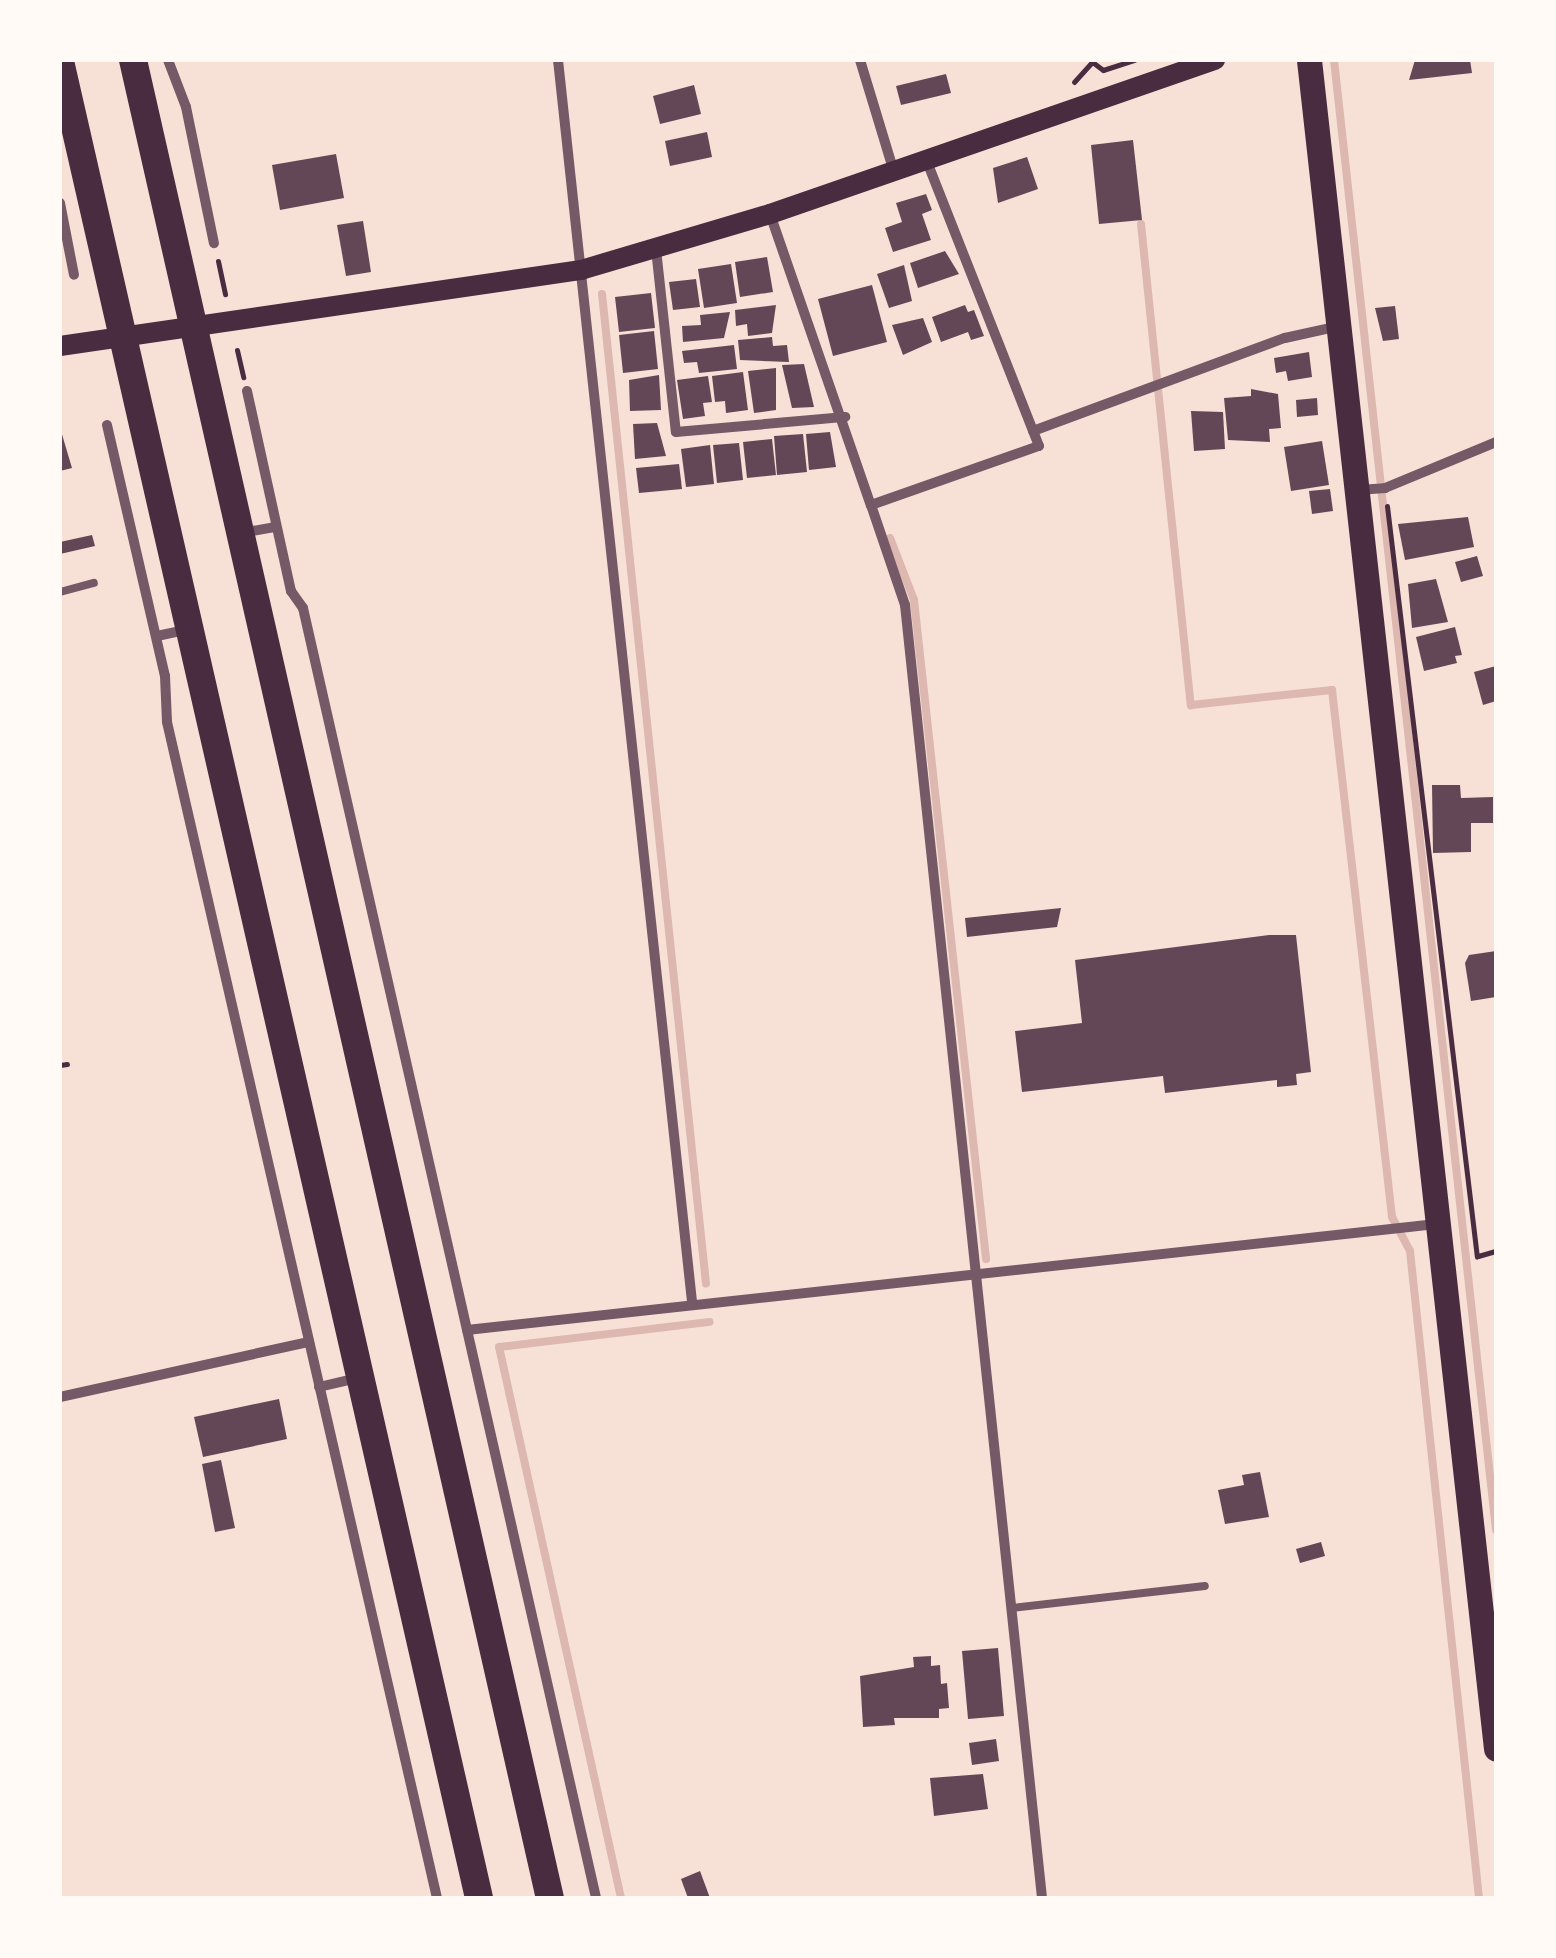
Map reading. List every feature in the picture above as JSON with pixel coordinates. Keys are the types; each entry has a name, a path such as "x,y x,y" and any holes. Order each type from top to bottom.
{"highway":[{"path":"133,60 550,1898"},
{"path":"60,61 480,1898"}],"main road":[{"path":"60,346 194,323 580,270 770,214 1215,60"},
{"path":"1308,60 1446,1266 1496,1750"}],"street":[{"path":"168,60 186,106 214,243"},
{"path":"558,60 692,1302"},
{"path":"860,60 894,172"},
{"path":"871,506 1039,446 927,161"},
{"path":"60,203 74,275"},
{"path":"770,214 845,417 905,605 1042,1898"},
{"path":"656,250 676,432 845,417"},
{"path":"1033,430 1285,338 1339,326"},
{"path":"247,391 274,527 291,591 303,608 596,1898"},
{"path":"107,425 156,636 168,722 437,1898"},
{"path":"1357,490 1385,488 1496,442"},
{"path":"240,533 274,527"},
{"path":"156,636 189,629"},
{"path":"468,1330 692,1302 1439,1224"},
{"path":"60,1396 309,1342"},
{"path":"319,1387 359,1377"}],"lane":[{"path":"60,592 94,583"},
{"path":"1012,1608 1205,1586"}],"path":[{"path":"1090,61 1103,70 1134,60"},
{"path":"214,243 225,294"},
{"path":"237,350 247,391"},
{"path":"1385,488 1477,1256"},
{"path":"1446,1266 1496,1251"}],"building":[{"path":"1415,60 1470,60 1472,73 1409,80"},
{"path":"946,74 951,93 901,105 896,86"},
{"path":"694,85 701,114 660,124 653,96"},
{"path":"707,132 712,157 670,166 665,141"},
{"path":"1133,140 1142,220 1099,224 1091,145"},
{"path":"336,154 344,198 280,210 272,165"},
{"path":"1027,157 1038,189 998,203 993,168"},
{"path":"926,194 932,210 922,214 931,240 893,252 885,228 902,222 896,203"},
{"path":"363,221 371,272 346,276 337,225"},
{"path":"945,251 959,274 918,288 910,263"},
{"path":"767,257 773,292 740,297 735,262"},
{"path":"731,264 737,303 704,308 698,269"},
{"path":"904,265 912,301 889,308 877,274"},
{"path":"696,279 700,307 673,310 669,282"},
{"path":"872,285 887,342 833,356 818,299"},
{"path":"651,293 655,328 619,332 615,297"},
{"path":"776,305 772,333 748,336 747,324 736,326 735,310"},
{"path":"965,305 968,312 974,310 984,336 971,340 968,332 941,342 932,317"},
{"path":"1395,306 1399,339 1383,341 1375,308"},
{"path":"730,312 724,338 683,342 682,326 701,325 700,315"},
{"path":"923,318 932,342 903,355 892,325"},
{"path":"654,331 658,369 623,373 619,335"},
{"path":"772,337 773,346 787,345 789,362 740,360 738,340"},
{"path":"734,345 737,369 699,373 697,362 684,363 682,351"},
{"path":"1309,352 1312,377 1288,381 1286,371 1276,373 1274,358"},
{"path":"804,364 814,407 792,408 782,365"},
{"path":"776,368 776,410 754,413 748,371"},
{"path":"743,372 748,410 726,413 725,401 715,402 712,376"},
{"path":"659,375 661,410 630,411 629,380"},
{"path":"708,376 712,402 703,403 705,416 683,419 677,380"},
{"path":"1251,389 1278,394 1281,428 1269,429 1270,442 1228,440 1224,398 1251,396"},
{"path":"1317,398 1318,415 1297,417 1296,400"},
{"path":"1191,411 1223,412 1225,449 1194,451"},
{"path":"657,423 666,456 635,459 633,424"},
{"path":"60,432 72,468 60,471"},
{"path":"830,432 836,467 809,470 806,434"},
{"path":"803,434 807,472 777,475 774,436"},
{"path":"772,439 776,475 747,478 743,442"},
{"path":"1322,441 1329,485 1291,491 1284,447"},
{"path":"739,443 743,480 717,483 713,445"},
{"path":"710,445 714,484 686,487 681,449"},
{"path":"679,464 682,489 639,493 636,468"},
{"path":"1330,489 1333,511 1312,514 1309,491"},
{"path":"1468,517 1474,547 1405,560 1398,524"},
{"path":"92,535 95,546 60,554 60,542"},
{"path":"1477,556 1483,576 1461,582 1455,562"},
{"path":"1436,579 1448,622 1412,628 1408,584"},
{"path":"1455,627 1462,655 1455,656 1457,663 1424,671 1416,637"},
{"path":"1496,666 1496,701 1483,705 1474,672"},
{"path":"1432,785 1460,785 1461,798 1493,797 1493,823 1471,823 1471,852 1433,853"},
{"path":"1061,908 1057,927 967,937 965,918"},
{"path":"1269,935 1296,935 1311,1072 1296,1074 1297,1085 1277,1087 1277,1080 1165,1093 1163,1076 1022,1092 1015,1031 1082,1023 1075,960"},
{"path":"1496,951 1496,997 1471,1001 1465,963 1469,955"},
{"path":"279,1399 287,1439 203,1457 194,1417"},
{"path":"221,1460 235,1528 215,1532 202,1464"},
{"path":"1260,1472 1269,1517 1225,1524 1218,1490 1244,1485 1242,1475"},
{"path":"1321,1542 1325,1556 1300,1563 1296,1549"},
{"path":"998,1648 1004,1716 968,1719 962,1651"},
{"path":"931,1656 931,1666 940,1665 941,1684 947,1683 949,1708 939,1709 939,1718 894,1718 895,1725 863,1727 860,1676 914,1667 913,1657"},
{"path":"996,1739 999,1761 972,1765 969,1743"},
{"path":"983,1774 988,1809 934,1816 930,1778"},
{"path":"700,1871 710,1898 688,1898 681,1879"}],"waterway":[{"path":"1334,60 1496,1530"},
{"path":"1141,224 1191,705 1332,690 1392,1217 1410,1251 1479,1898"},
{"path":"602,294 706,1284"},
{"path":"890,538 914,600 986,1259"},
{"path":"621,1898 499,1347 710,1322"}]}
